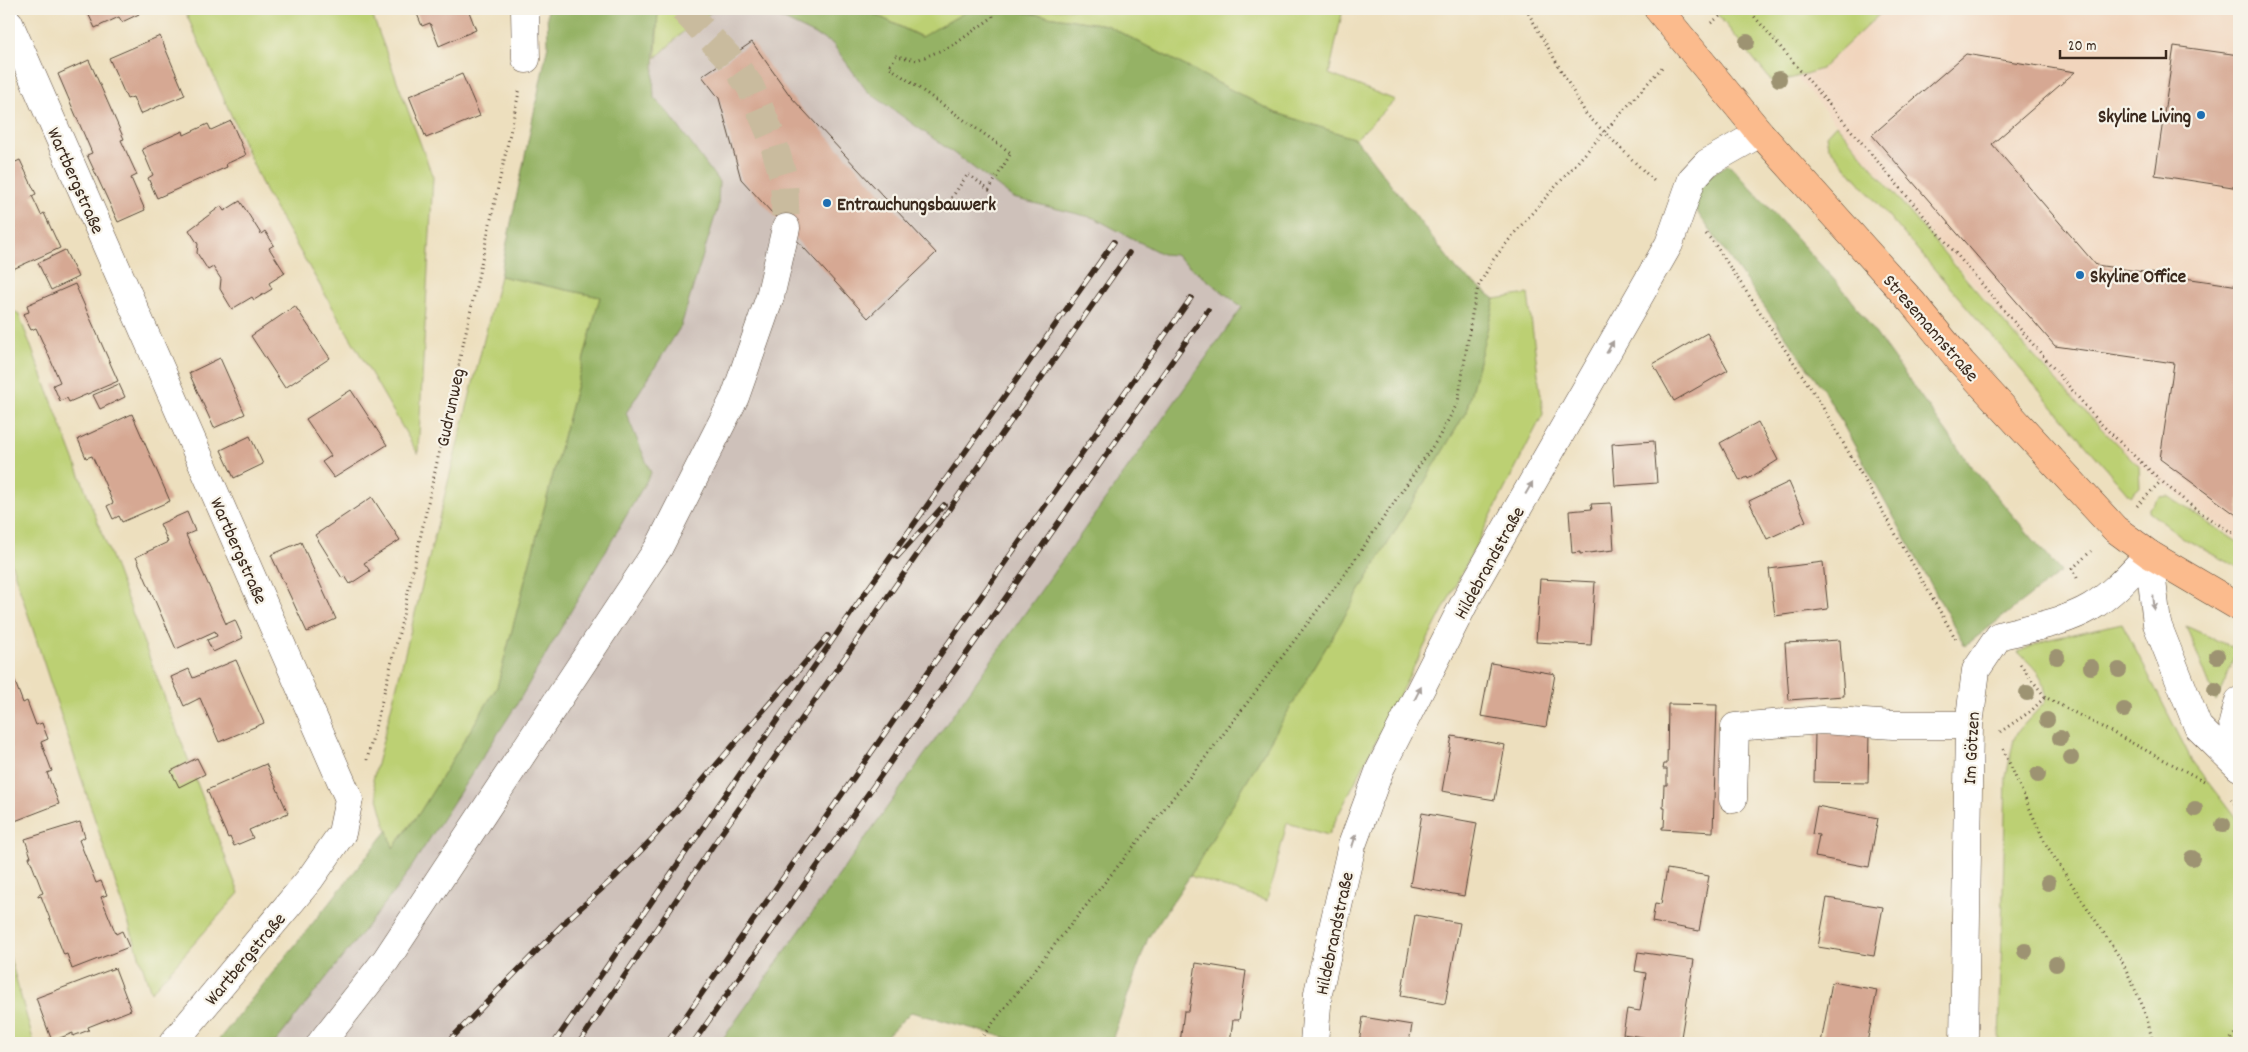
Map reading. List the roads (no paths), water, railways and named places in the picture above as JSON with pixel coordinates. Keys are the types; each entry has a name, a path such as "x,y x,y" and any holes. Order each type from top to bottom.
{"main road":[{"name":"Stresemannstraße","path":"1658,9 1760,133 1912,302 1962,363 2115,529 2150,554 2239,607"}],"street":[{"path":"525,9 526,59"},
{"name":"Wartbergstraße","path":"9,23 349,799 342,833 310,879 173,1043"},
{"name":"Hildebrandstraße","path":"1314,1043 1318,993 1352,845 1380,768 1471,590 1668,244 1692,179 1707,164 1760,133"},
{"path":"321,1043 386,960 659,547 735,397 770,297 786,228"},
{"path":"2150,554 2157,624 2198,726 2239,767"},
{"name":"Im Götzen","path":"1964,1043 1969,725 1976,670 1998,636 2064,619 2091,607 2116,588 2150,554"},
{"path":"2239,701 2232,723 2239,767"},
{"path":"1733,799 1735,727 1822,720 1894,725 1969,725"},
{"path":"342,1043 352,1031 358,996"}],"tunnel":[{"path":"683,9 729,58 750,86 771,135 784,179 786,228"}],"railway":[{"path":"554,1043 863,596 1114,242"},
{"path":"579,1043 714,844 1129,253"},
{"path":"667,1043 1191,298"},
{"path":"693,1043 1208,310"},
{"path":"897,557 944,505"},
{"path":"447,1043 568,919 614,878 652,839 828,636"}],"place":[{"name":"Skyline Living","path":"2201,115"},
{"name":"Entrauchungsbauwerk","path":"827,203"},
{"name":"Skyline Office","path":"2080,275"}]}
